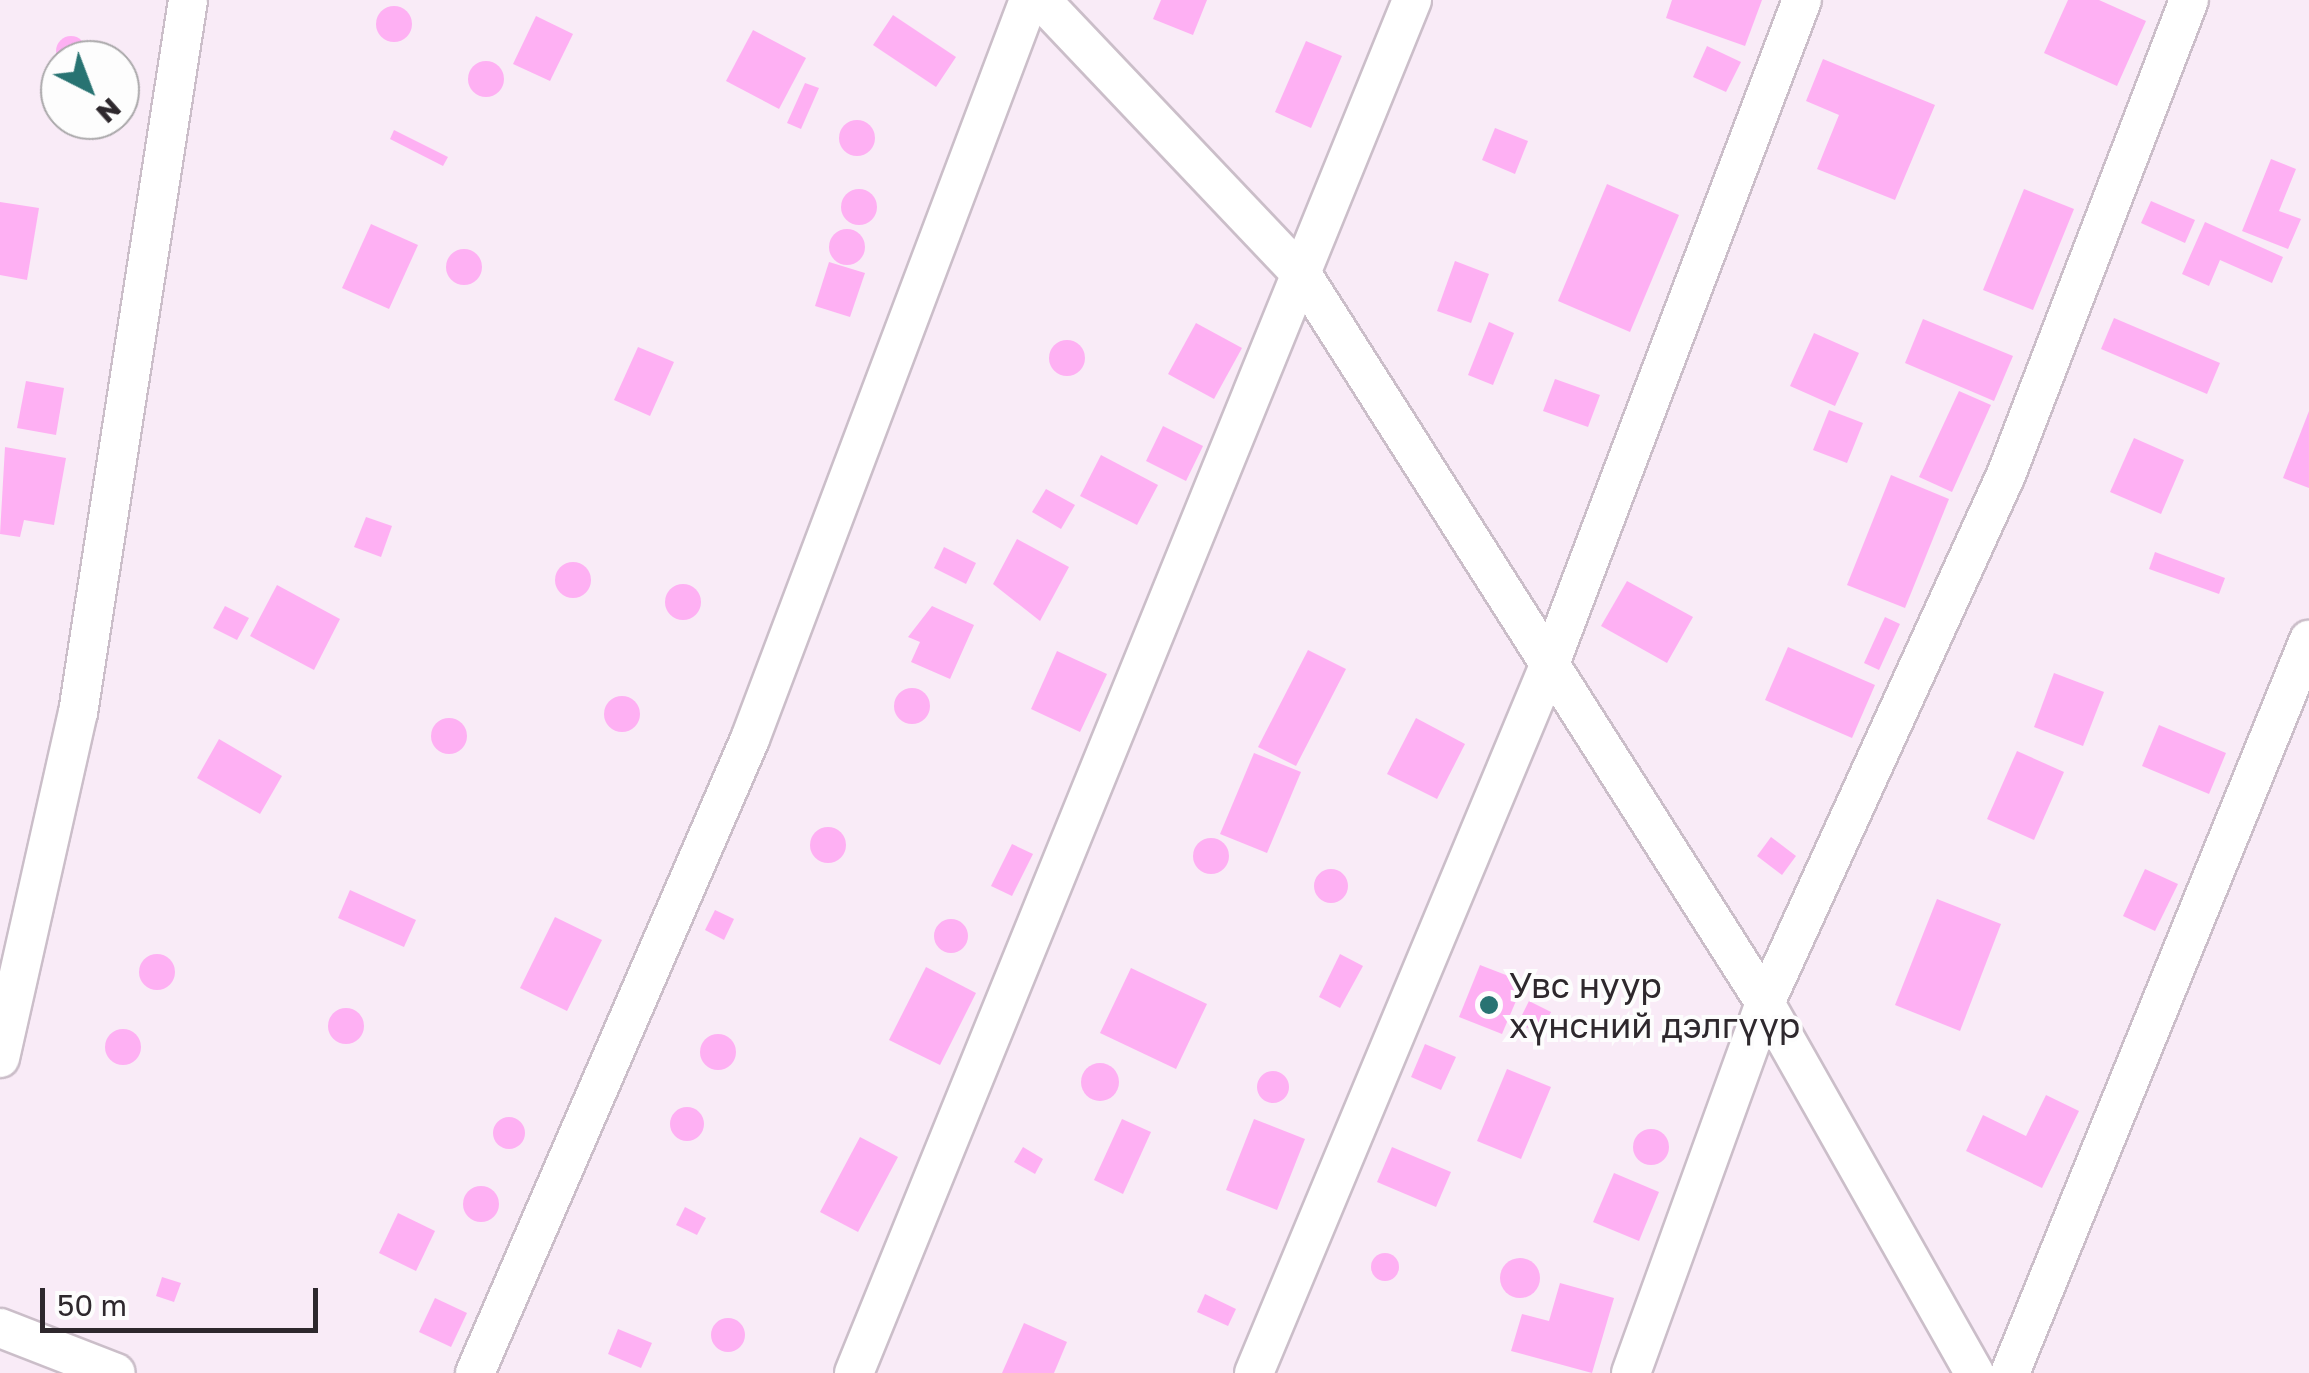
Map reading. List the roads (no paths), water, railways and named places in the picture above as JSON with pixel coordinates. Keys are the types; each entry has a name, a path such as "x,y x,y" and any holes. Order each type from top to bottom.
{"street":[{"path":"0,1058 78,713 188,0"},
{"path":"475,1373 750,738 1028,0"},
{"path":"1041,0 1303,276 1765,1003 1974,1373"},
{"path":"854,1373 1412,0"},
{"path":"1254,1373 1551,661 1802,0"},
{"path":"1631,1373 1765,1003 2006,476 2190,0"},
{"path":"2010,1373 2309,640"},
{"path":"0,1328 116,1373"}],"place":[{"name":"Увс нуур хүнсний дэлгүүр","path":"1489,1005"}]}
